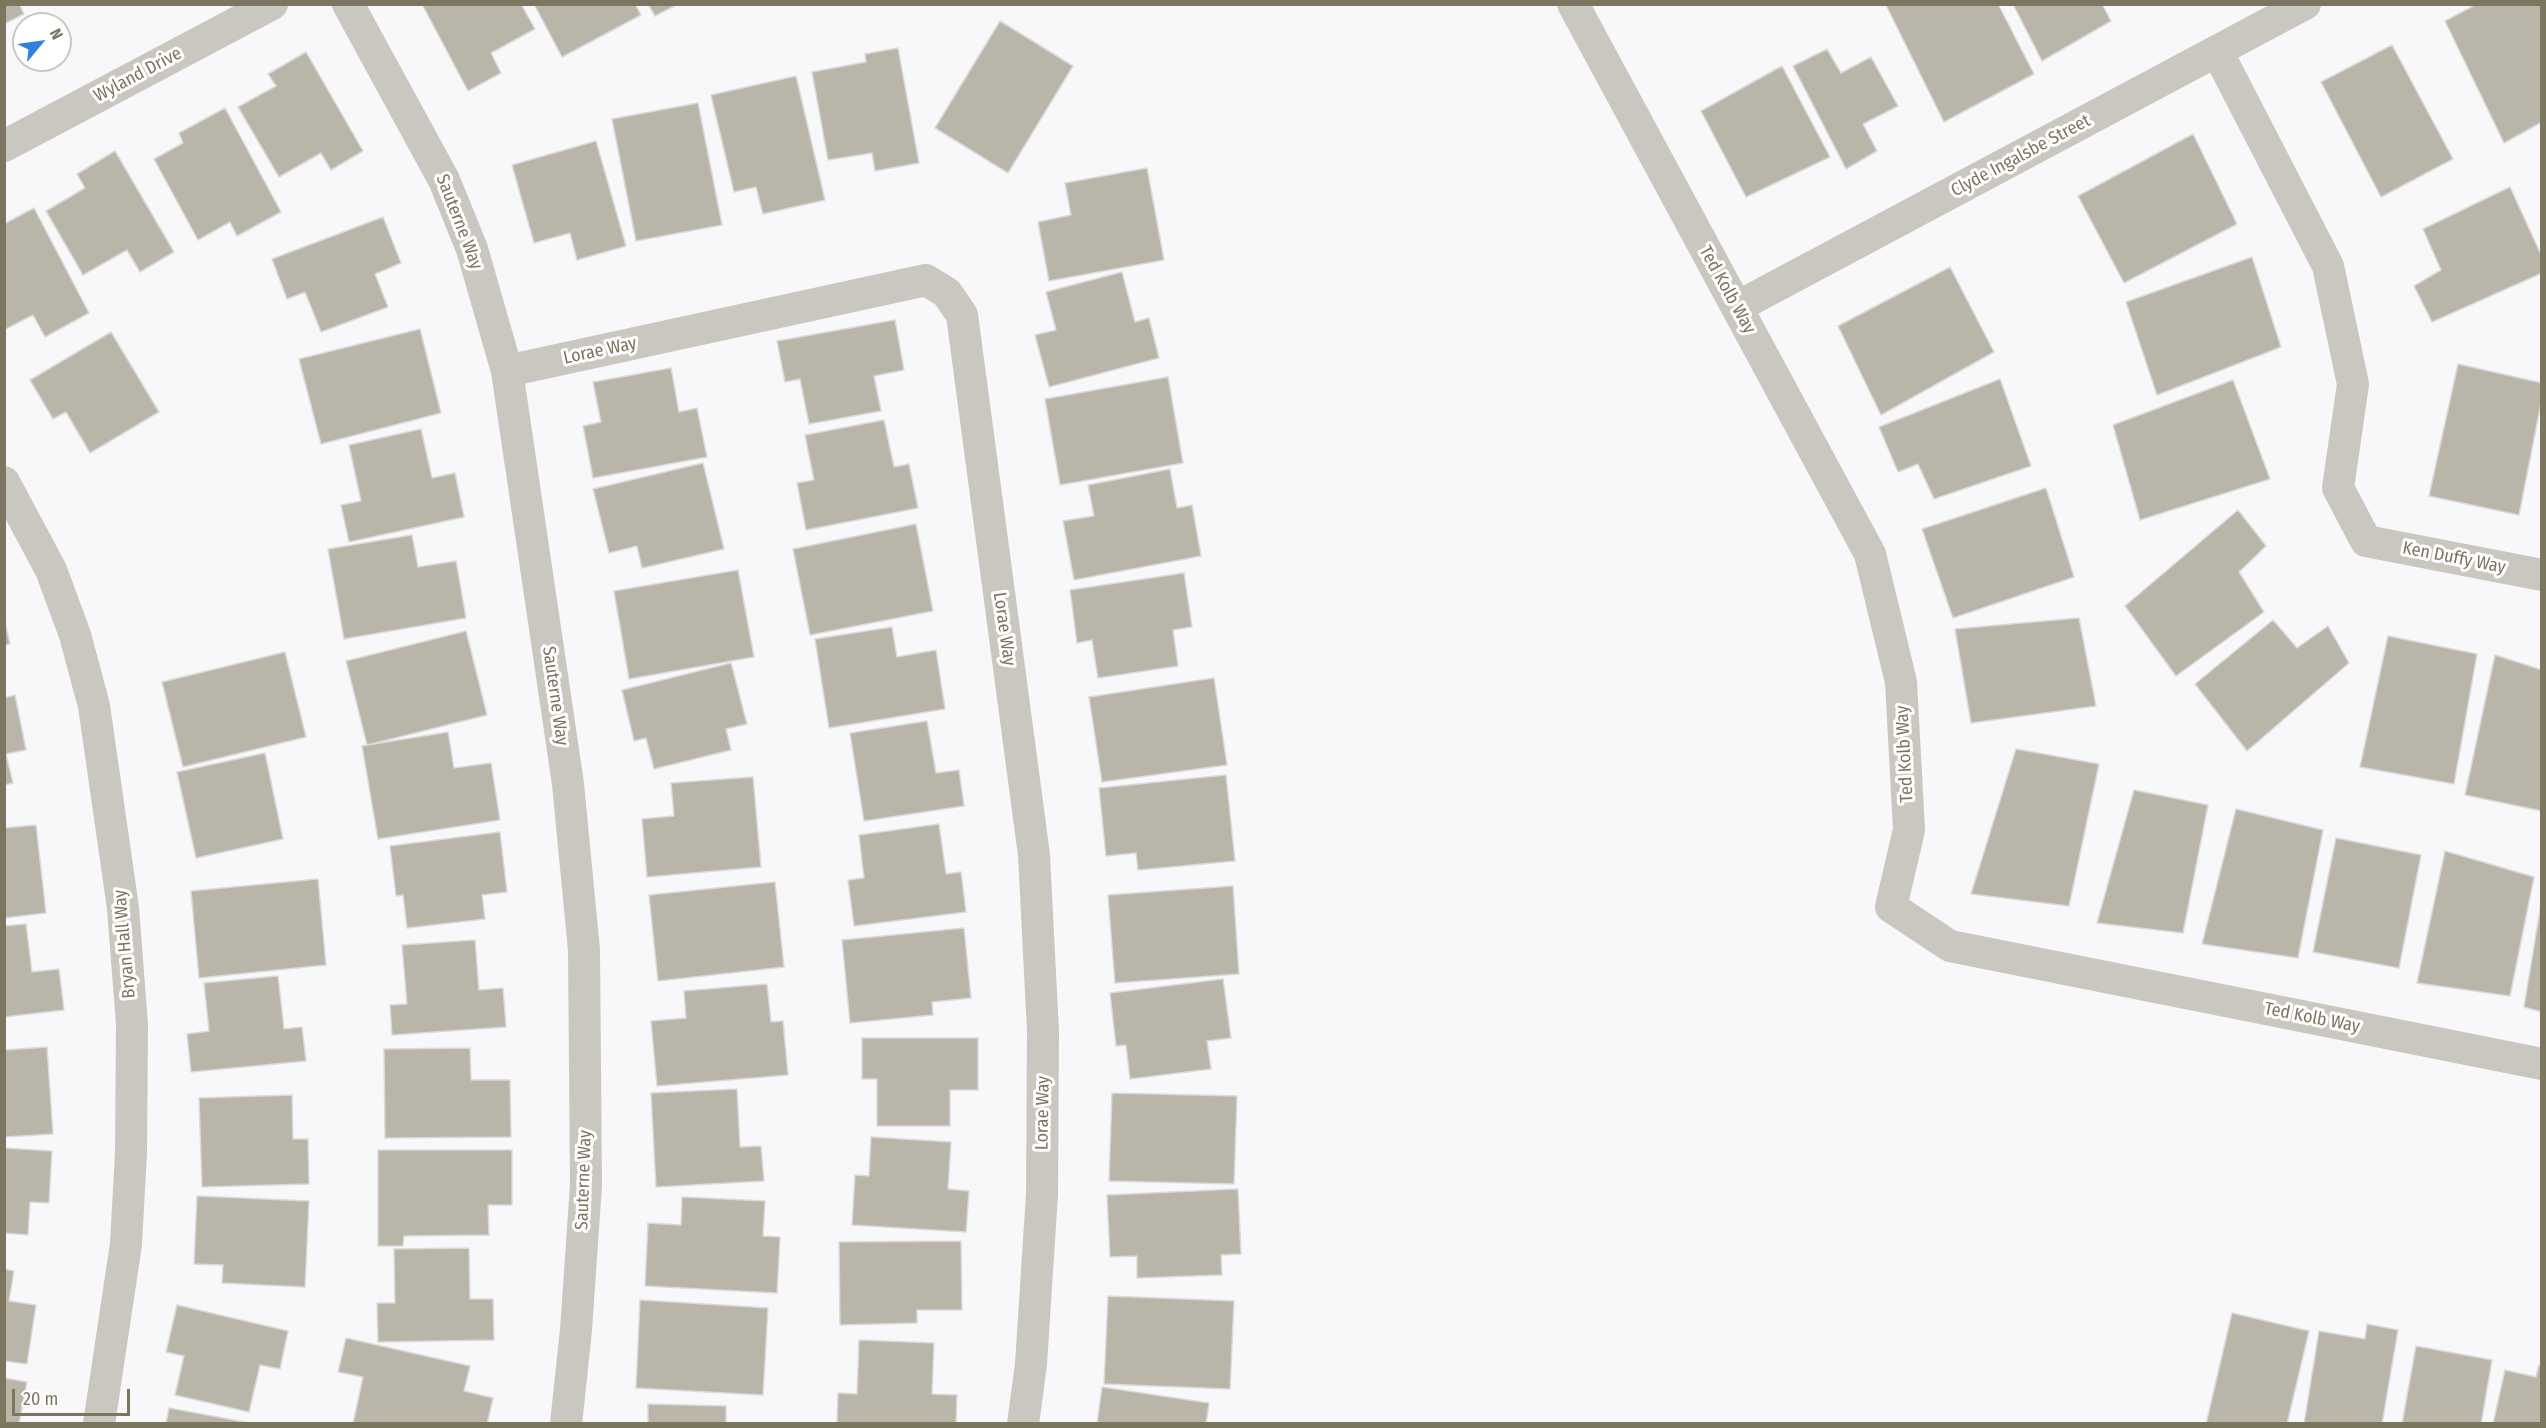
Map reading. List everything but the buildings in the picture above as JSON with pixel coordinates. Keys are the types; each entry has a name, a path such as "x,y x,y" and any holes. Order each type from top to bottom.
{"street":[{"name":"Wyland Drive","path":"4,146 272,4"},
{"name":"Sauterne Way","path":"348,4 444,180 472,249 507,371 568,784 584,950 586,1185 576,1330 566,1424"},
{"name":"Ted Kolb Way","path":"1573,4 1870,554 1901,682 1909,830 1891,907 1950,946 2541,1064"},
{"name":"Clyde Ingalsbe Street","path":"1737,307 2305,4"},
{"name":"Ken Duffy Way","path":"2217,51 2328,266 2353,384 2338,488 2366,541 2541,575"},
{"name":"Lorae Way","path":"507,371 926,280 947,292 962,315 1035,867 1043,1032 1042,1194 1031,1364 1023,1424"},
{"name":"Bryan Hall Way","path":"4,482 51,570 75,635 94,706 123,908 132,1025 131,1152 126,1244 99,1424"}]}
